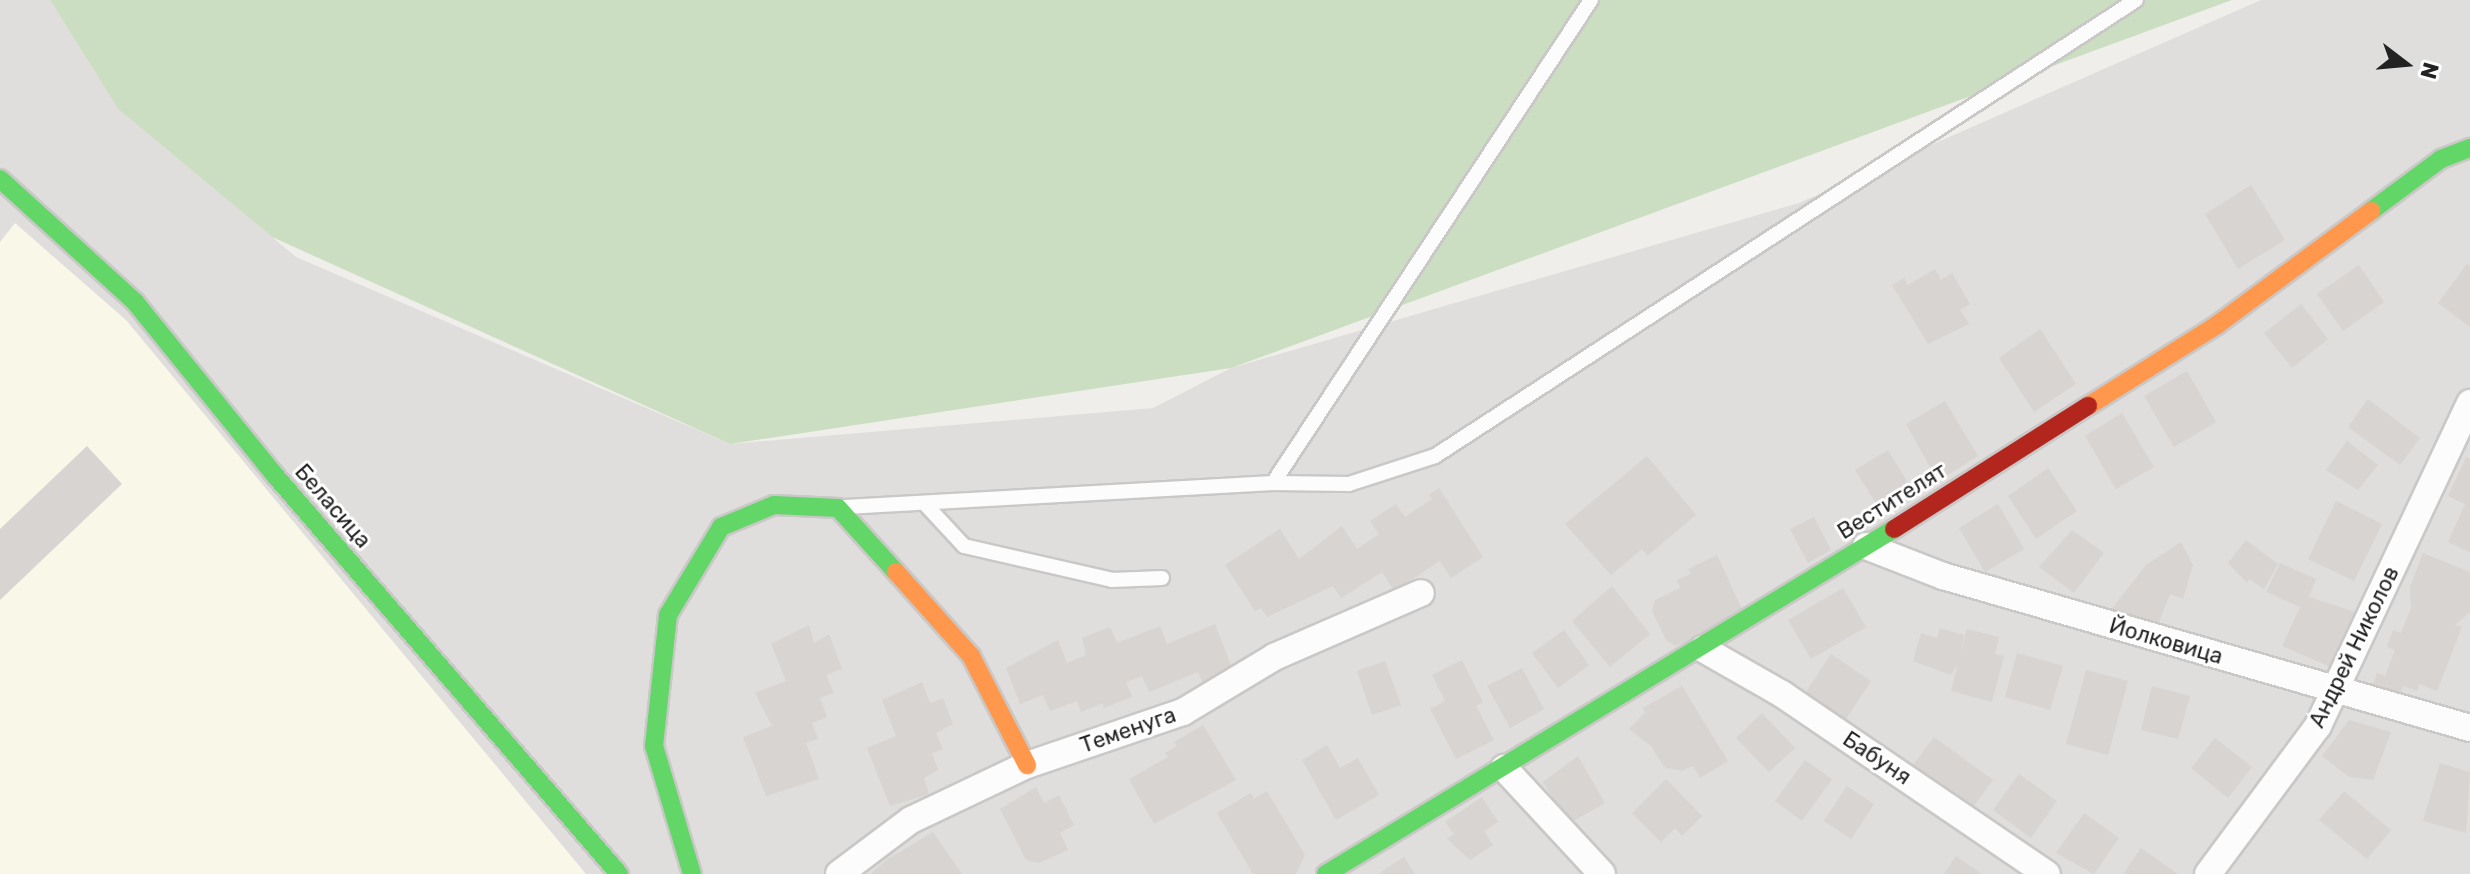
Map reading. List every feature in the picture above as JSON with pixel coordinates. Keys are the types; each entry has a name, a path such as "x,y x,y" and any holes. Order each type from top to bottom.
{"street":[{"name":"Вестителят","path":"1326,874 1703,649 2217,325 2441,159 2470,148"},
{"name":"Беласица","path":"0,179 135,302 273,473 619,874"},
{"name":"Андрей Николов","path":"2208,874 2318,726 2470,403"},
{"path":"692,874 654,746 668,615 721,527 774,505 838,508 971,656 1027,765"},
{"name":"Йолковица","path":"1866,546 1943,576 2470,728"},
{"name":"Теменуга","path":"839,874 911,820 1027,765 1183,712 1274,657 1421,593"},
{"name":"Бабуня","path":"1703,649 1812,715 2047,874"},
{"path":"1504,768 1602,874"}],"lane":[{"path":"1273,483 1591,0"},
{"path":"838,508 1273,483 1349,484 1435,456 2136,0"},
{"path":"926,505 964,546 1112,580 1162,578"}],"shaded area":[{"path":"0,0 50,0 118,109 296,257 730,444 1153,408 1231,368 1799,203 2261,0 2470,0 2470,874 0,874"},
{"path":"15,223 126,320 586,874 0,874 0,242"}],"green space":[{"path":"50,0 2232,0 1231,368 730,444 272,237 118,109"}],"building":[{"path":"2251,185 2285,240 2238,269 2205,214"},
{"path":"2467,264 2470,266 2470,327 2438,303"},
{"path":"2359,265 2384,302 2343,331 2317,294"},
{"path":"1935,269 1941,280 1952,273 1970,304 1960,310 1969,324 1928,344 1892,285 1904,278 1908,285"},
{"path":"2301,304 2328,339 2292,368 2264,333"},
{"path":"2040,329 2076,384 2034,412 1999,358"},
{"path":"2187,371 2216,422 2174,447 2144,396"},
{"path":"2368,399 2420,438 2400,465 2348,427"},
{"path":"1945,401 1978,456 1938,481 1906,424"},
{"path":"2122,413 2154,467 2116,489 2085,436"},
{"path":"2347,441 2378,465 2358,490 2326,470"},
{"path":"87,446 122,484 0,600 0,529"},
{"path":"1888,450 1909,485 1877,505 1855,470"},
{"path":"1647,456 1696,515 1647,556 1642,549 1611,575 1565,524"},
{"path":"2466,457 2470,459 2470,552 2448,542 2465,504 2448,496"},
{"path":"2048,468 2077,511 2036,539 2008,496"},
{"path":"1439,488 1483,557 1451,578 1440,561 1394,591 1382,572 1341,598 1333,586 1267,617 1261,608 1255,611 1225,565 1280,529 1299,559 1342,526 1357,549 1379,534 1370,521 1396,504 1405,517 1432,499 1429,495"},
{"path":"2336,501 2382,524 2354,581 2308,559"},
{"path":"1998,504 2024,549 1985,572 1959,528"},
{"path":"1814,517 1831,550 1808,563 1790,529"},
{"path":"2072,530 2104,553 2074,593 2039,567"},
{"path":"2246,540 2278,564 2264,589 2249,579 2247,583 2228,563"},
{"path":"2181,542 2193,565 2183,599 2170,594 2159,622 2138,617 2135,627 2107,615 2146,565"},
{"path":"2423,553 2470,572 2470,612 2455,625 2462,627 2437,691 2419,684 2417,691 2403,686 2399,695 2372,688 2377,673 2385,676 2395,650 2387,647 2393,630 2401,633 2411,608 2410,587"},
{"path":"1717,555 1746,618 1675,646 1666,640 1652,611 1655,600 1680,588 1677,580 1691,574 1688,569"},
{"path":"2280,563 2316,579 2309,597 2355,612 2331,667 2282,646 2300,607 2266,592"},
{"path":"1612,586 1650,634 1610,667 1572,621"},
{"path":"1843,588 1866,627 1811,659 1788,620"},
{"path":"1215,624 1236,678 1206,690 1198,672 1149,692 1142,676 1126,682 1132,697 1104,708 1103,703 1081,712 1077,701 1050,711 1043,695 1020,704 1006,668 1058,640 1067,663 1086,655 1082,638 1110,627 1117,643 1160,626 1167,644"},
{"path":"809,625 814,643 829,634 842,669 826,675 834,693 820,698 827,717 812,723 818,739 806,743 819,779 766,796 743,737 772,726 755,693 786,681 771,644"},
{"path":"1940,628 1964,635 1960,654 1967,629 1999,637 1995,654 2004,656 1992,702 1951,691 1958,664 1951,675 1913,661 1921,633 1937,638"},
{"path":"1564,630 1589,665 1558,688 1532,653"},
{"path":"2017,653 2063,666 2050,710 2005,697"},
{"path":"1831,654 1871,681 1844,722 1804,695"},
{"path":"1462,660 1483,702 1476,706 1494,740 1456,759 1430,709 1445,701 1432,675"},
{"path":"1385,661 1401,705 1372,715 1357,671"},
{"path":"1522,668 1544,709 1510,728 1487,686"},
{"path":"2086,670 2128,681 2108,755 2066,744"},
{"path":"922,682 930,703 943,698 953,724 936,733 943,749 932,753 938,770 924,778 929,794 890,806 867,748 896,736 882,700"},
{"path":"1682,686 1728,761 1700,778 1693,766 1682,771 1664,767 1651,746 1629,729 1645,713 1643,708"},
{"path":"2152,686 2190,696 2178,739 2141,730"},
{"path":"1762,713 1795,748 1769,772 1736,738"},
{"path":"2349,720 2391,732 2373,780 2349,777 2322,756"},
{"path":"1203,725 1236,780 1154,824 1129,779 1168,757 1165,753 1177,746 1174,742"},
{"path":"1934,737 1993,780 1968,814 1908,772"},
{"path":"2215,738 2252,767 2228,798 2191,768"},
{"path":"1327,745 1340,768 1358,758 1379,795 1336,820 1302,760"},
{"path":"1578,756 1605,803 1568,824 1543,782"},
{"path":"1805,760 1832,779 1802,821 1775,801"},
{"path":"2440,763 2470,772 2466,833 2423,821"},
{"path":"2019,774 2057,801 2031,838 1993,810"},
{"path":"1666,779 1702,816 1682,836 1675,828 1661,842 1632,813"},
{"path":"1847,786 1874,804 1851,839 1824,821"},
{"path":"1036,787 1044,803 1059,795 1074,825 1060,833 1068,850 1039,863 1026,860 1000,809"},
{"path":"1267,791 1305,855 1296,874 1253,874 1217,813 1251,793 1254,799"},
{"path":"2344,791 2391,830 2367,859 2319,820"},
{"path":"1482,797 1498,822 1484,831 1493,845 1470,860 1447,839 1454,834 1445,822"},
{"path":"2084,813 2119,838 2094,874 2056,853"},
{"path":"933,832 962,874 870,874 888,859"},
{"path":"2141,848 2178,874 2123,874"},
{"path":"1956,856 1982,874 1944,874"},
{"path":"1404,857 1415,874 1378,874"}],"traffic: fast":[{"path":"2371,211 2441,159 2470,148"},
{"path":"0,179 135,302 273,473 619,874"},
{"path":"692,874 654,746 668,615 721,527 774,505 838,508 896,572"},
{"path":"1326,874 1894,529"}],"traffic: slow":[{"path":"2088,406 2217,325 2371,211"},
{"path":"896,572 971,656 1027,765"}],"traffic: jam":[{"path":"1894,529 2088,406"}]}
